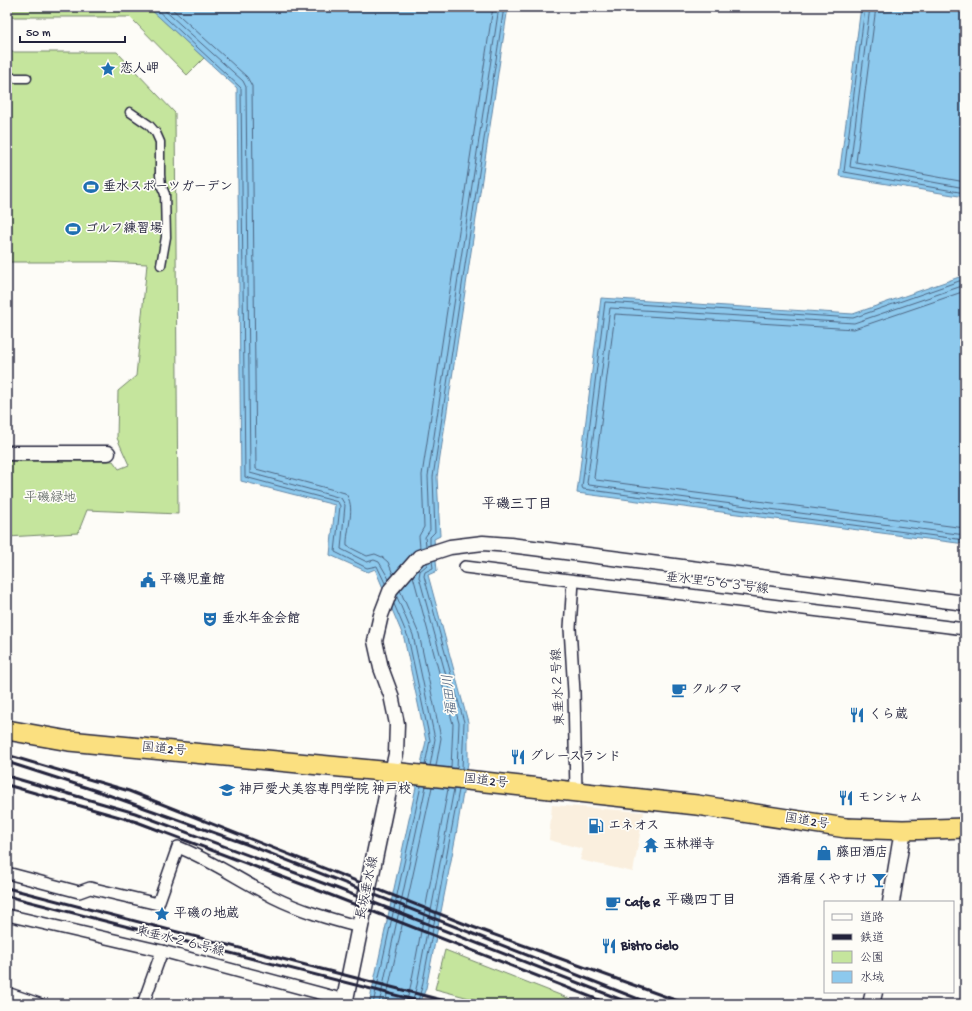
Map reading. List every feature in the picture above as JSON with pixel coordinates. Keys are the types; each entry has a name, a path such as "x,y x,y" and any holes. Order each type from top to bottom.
{"highway":[{"name":"国道2号","path":"7,730 69,741 413,774 697,805 846,828 903,830 965,828"}],"main road":[{"name":"長坂垂水線","path":"344,1002 392,772"},
{"path":"891,901 903,830"},
{"path":"871,1004 874,993"}],"street":[{"path":"7,78 27,78"},
{"path":"130,112 149,125 156,133 160,142 161,185 166,194 166,236 161,265"},
{"path":"7,453 108,453"},
{"path":"392,772 396,754 398,724 391,695 381,668 376,641 381,615 391,588 419,557 450,547 483,543 611,556 965,603"},
{"name":"垂水里５６３号線","path":"465,567 965,629"},
{"name":"東垂水２号線","path":"573,581 570,628 574,692 576,792"},
{"path":"7,873 79,892 90,888 158,904 178,847 192,852 273,897 316,916 360,927"},
{"name":"東垂水２６号線","path":"7,915 162,951 344,1002"},
{"path":"143,1004 162,951"},
{"path":"7,993 39,1004"}],"shaded area":[{"name":"エネオス","path":"552,805 644,812 633,872 580,860 583,849 549,840"}],"green space":[{"path":"7,7 148,7 204,58 187,75 130,17 7,17"},
{"name":"垂水スポーツガーデン","path":"7,52 117,52 175,113 178,514 87,510 78,533 7,537 7,461 113,461 119,469 129,465 117,438 118,391 136,376 147,264 106,262 7,262"},
{"path":"445,950 583,1004 492,1004 435,989"}],"water":[{"name":"福田川","path":"148,7 508,7 437,477 440,536 434,539 437,571 428,575 468,722 468,763 456,835 426,988 420,1004 369,1004 426,741 404,638 375,569 368,572 330,555 335,505 241,481 237,88"},
{"path":"861,7 965,7 965,197 839,176"},
{"path":"965,275 965,544 577,493 601,298 853,314"}],"railway":[{"path":"7,755 129,791 470,926 686,1004"},
{"path":"7,762 97,791 246,844 651,1004"},
{"path":"7,776 135,813 336,888 632,1004"},
{"path":"7,785 137,822 333,896 609,1004"},
{"path":"7,888 457,1004"},
{"path":"7,896 430,1004"}],"place":[{"name":"恋人岬","path":"108,69"},
{"name":"垂水スポーツガーデン","path":"91,187"},
{"name":"ゴルフ練習場","path":"73,229"},
{"name":"平磯児童館","path":"148,580"},
{"name":"垂水年金会館","path":"210,619"},
{"name":"クルクマ","path":"679,690"},
{"name":"くら蔵","path":"857,715"},
{"name":"グレースランド","path":"518,757"},
{"name":"神戸愛犬美容専門学院 神戸校","path":"227,790"},
{"name":"モンシャム","path":"846,798"},
{"name":"エネオス","path":"596,826"},
{"name":"玉林禅寺","path":"651,845"},
{"name":"藤田酒店","path":"824,853"},
{"name":"酒肴屋くやすけ","path":"879,880"},
{"name":"Cafe R","path":"613,903"},
{"name":"平磯の地蔵","path":"162,914"},
{"name":"Bistro cielo","path":"609,946"}],"district":[{"name":"平磯三丁目","path":"517,505"},
{"name":"平磯四丁目","path":"701,901"}],"park label":[{"name":"平磯緑地","path":"50,498"}]}
